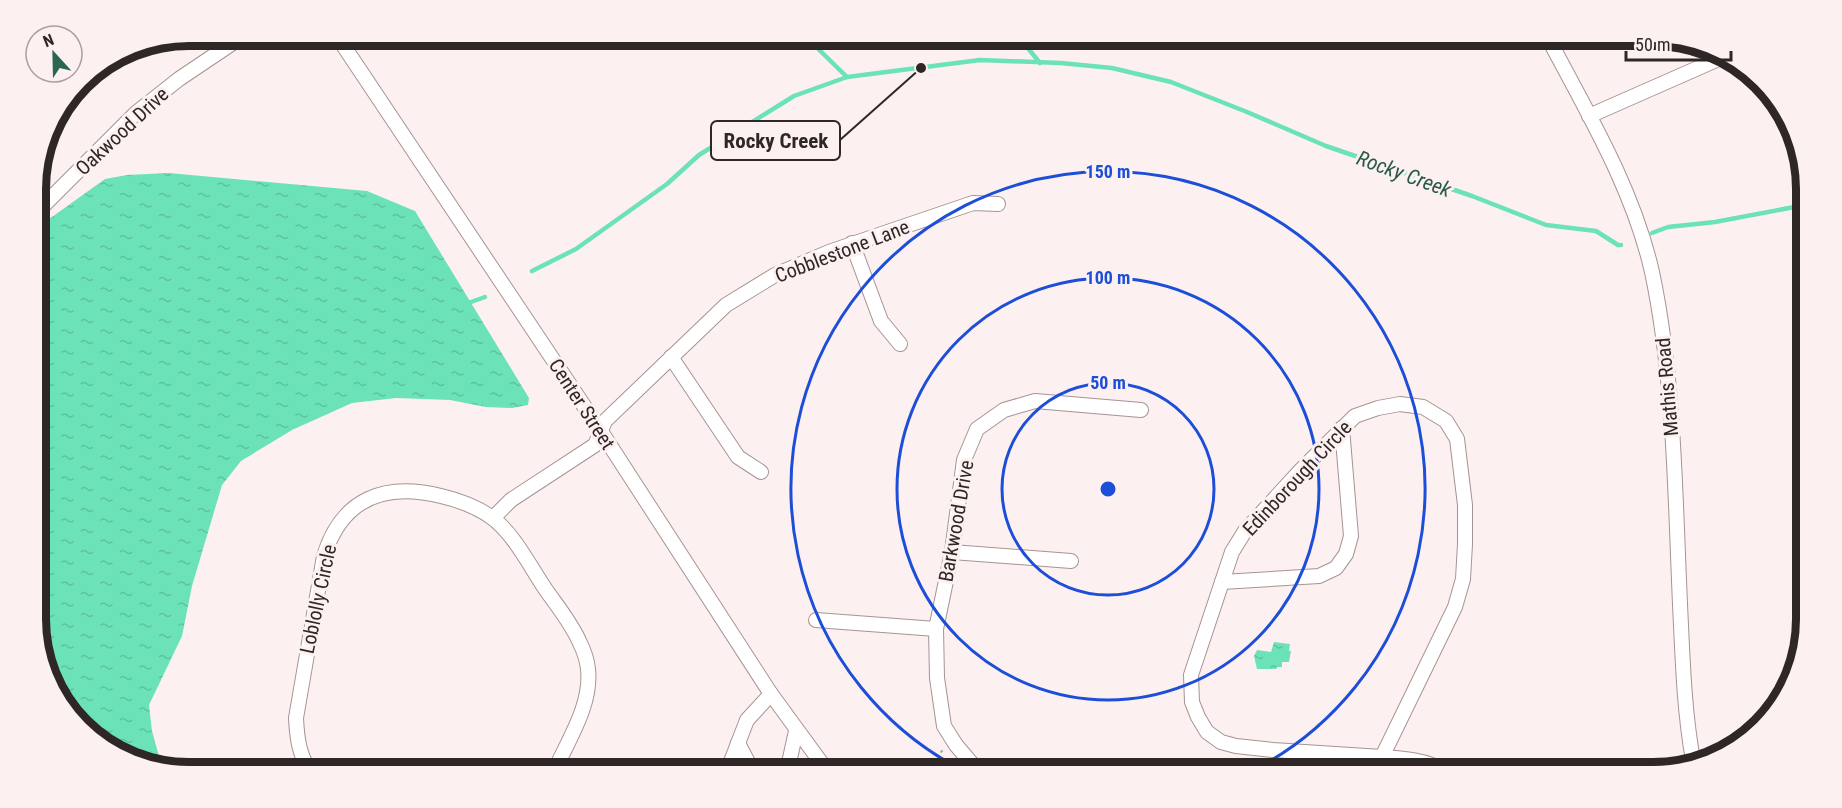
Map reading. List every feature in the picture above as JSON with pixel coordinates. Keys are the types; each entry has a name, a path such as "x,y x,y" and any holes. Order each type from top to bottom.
{"street":[{"name":"Mathis Road","path":"1552,46 1616,170 1636,219 1651,270 1662,322 1669,388 1684,686 1692,756"},
{"name":"Oakwood Drive","path":"47,202 136,113 179,79 227,47"},
{"name":"Center Street","path":"344,47 602,433 771,694 820,762"},
{"path":"1589,116 1714,61"},
{"name":"Cobblestone Lane","path":"602,433 605,421 726,305 775,275 852,243 973,204 998,204"},
{"path":"852,243 881,321 900,344"},
{"path":"670,357 738,457 761,472"},
{"name":"Barkwood Drive","path":"970,761 952,740 944,726 937,678 936,629 952,552 964,460 977,429 1004,410 1035,401 1141,411"},
{"name":"Edinborough Circle","path":"1382,757 1455,607 1463,579 1465,544 1465,504 1457,439 1446,421 1423,407 1400,404 1378,408 1355,417 1245,531 1232,552 1191,675 1192,702 1208,732 1221,742 1236,747 1413,761"},
{"path":"1222,582 1319,576 1336,567 1346,554 1351,536 1342,428"},
{"path":"493,518 511,500 595,446 602,433"},
{"name":"Loblolly Circle","path":"305,762 297,738 296,718 328,542 340,522 355,506 383,492 398,490 428,492 450,498 493,518 513,540 576,634 586,657 588,682 586,697 558,762"},
{"path":"952,552 1071,561"},
{"path":"816,620 936,629"},
{"path":"731,762 747,720 771,694"},
{"path":"789,762 796,731"},
{"path":"738,743 748,762"}],"path":[{"path":"931,761 952,740"}],"water":[{"path":"169,173 367,191 415,211 529,398 528,405 512,408 486,407 450,400 396,398 352,403 292,430 241,461 222,485 192,586 182,636 149,705 152,731 160,758 135,751 102,732 76,706 57,673 51,656 46,618 46,462 50,433 47,348 47,221 105,179 127,175"},
{"path":"1274,642 1290,644 1289,662 1282,662 1282,667 1276,669 1257,669 1254,656 1257,650 1271,652"}],"waterway":[{"path":"1026,46 1040,63"},
{"path":"816,47 847,77"},
{"name":"Rocky Creek","path":"532,271 576,249 667,184 699,155 794,96 847,77 980,60 1061,63 1112,68 1171,82 1326,146 1472,196 1546,225 1596,231 1621,245"},
{"name":"Rocky Creek","path":"1652,233 1668,227 1715,222 1796,207"},
{"name":"Rocky Creek","path":"471,302 485,297"}],"place":[{"name":"Rocky Creek","path":"921,68"}]}
